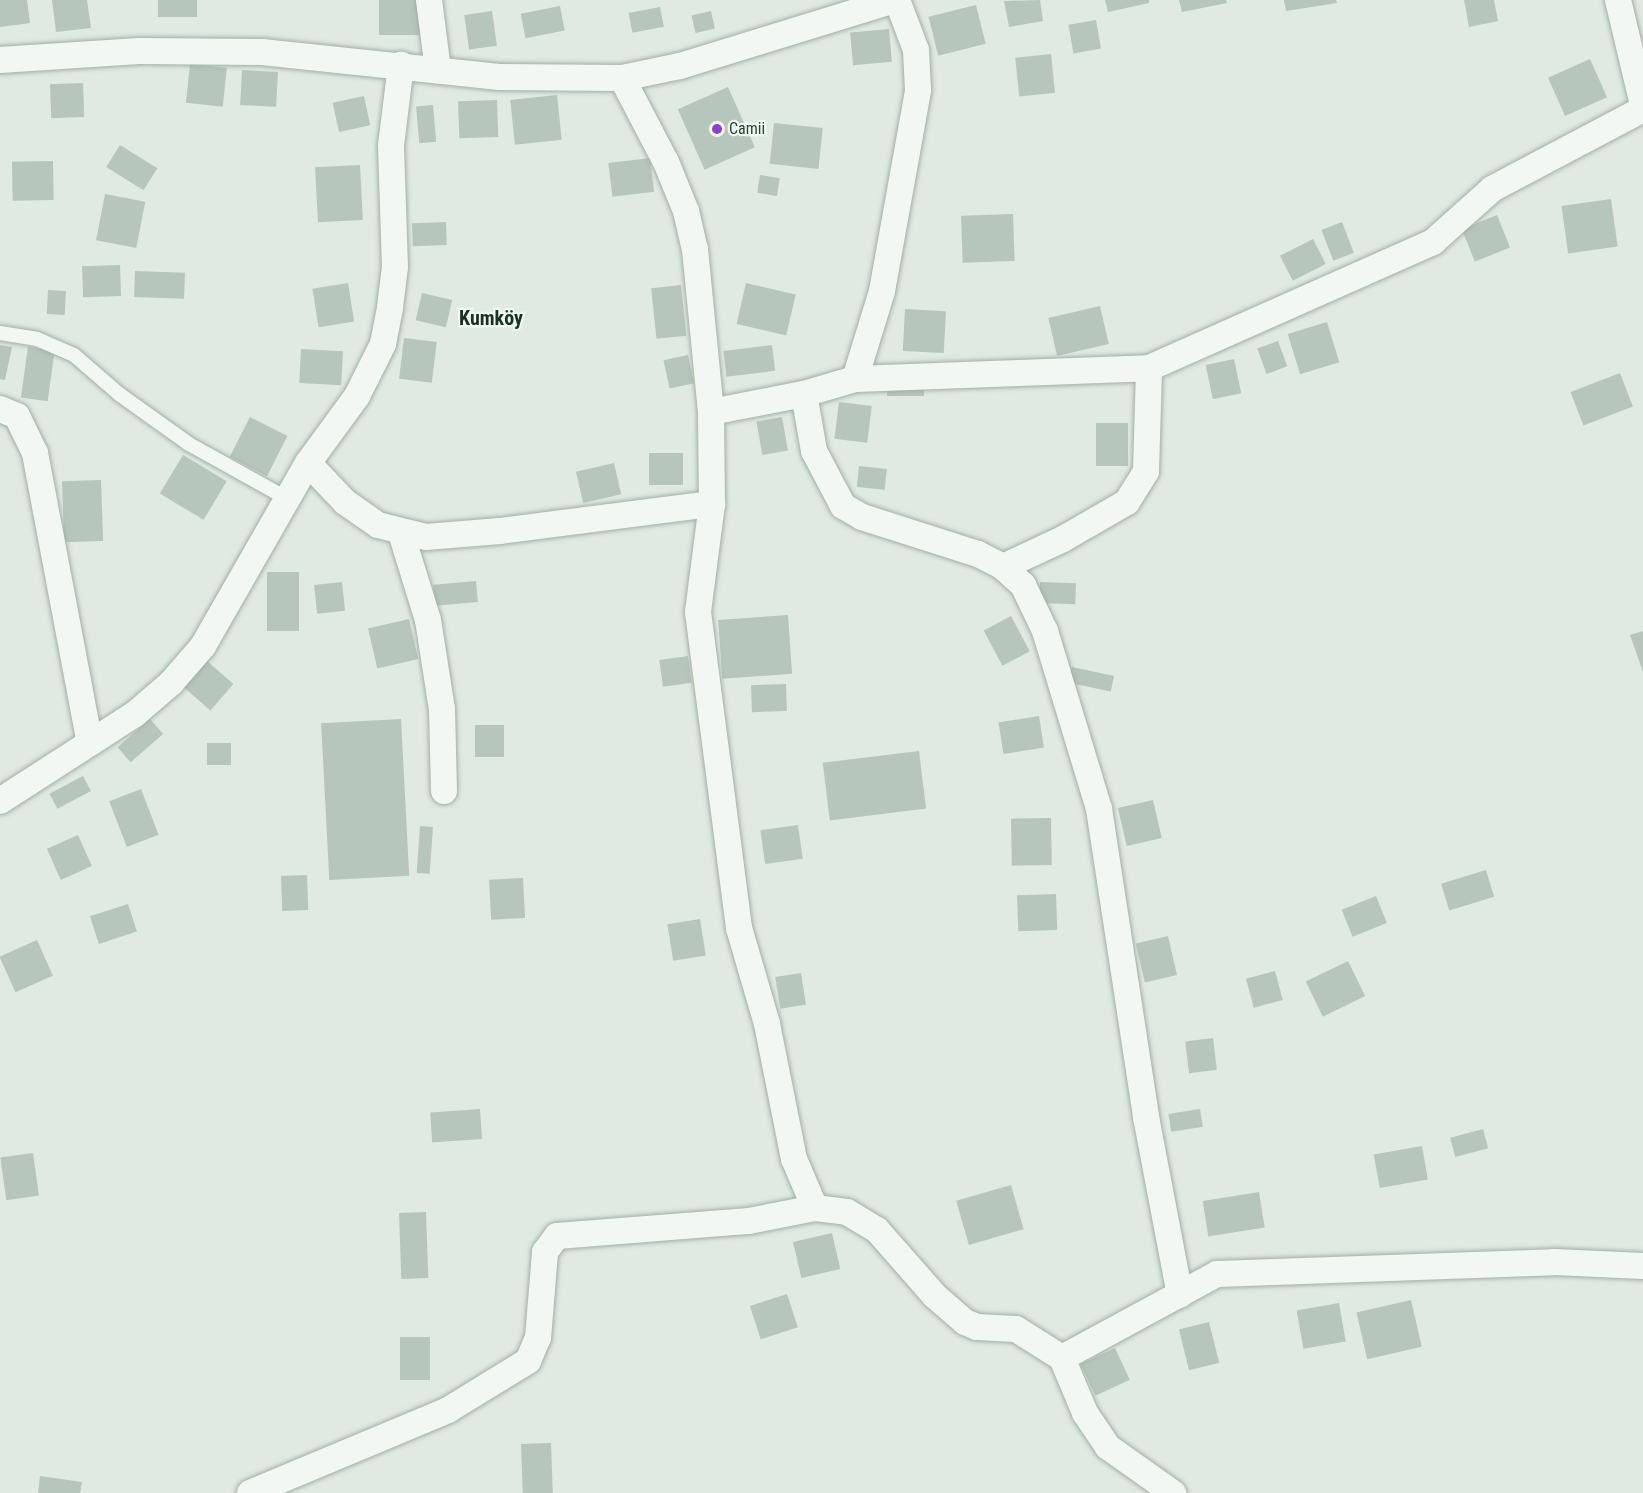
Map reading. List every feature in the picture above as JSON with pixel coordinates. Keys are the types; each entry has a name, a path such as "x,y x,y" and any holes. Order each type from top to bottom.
{"street":[{"path":"429,0 438,70"},
{"path":"0,60 139,51 262,52 501,77 622,78 680,66 896,0 916,50 918,90 882,291 855,379"},
{"path":"711,412 804,394 855,379 1149,368 1432,242 1492,189 1643,107 1618,0"},
{"path":"0,801 135,714 171,683 203,646 308,463 357,396 383,344 395,267 391,145 401,65"},
{"path":"622,78 666,162 686,210 695,249 711,412 712,504 698,612 739,928 768,1024 794,1159 815,1208"},
{"path":"1003,567 1063,539 1127,502 1146,471 1149,368"},
{"path":"804,394 814,451 843,506 862,517 978,554 1003,567 1023,585 1046,631 1099,809 1146,1117 1180,1295"},
{"path":"0,409 17,416 35,453 90,743"},
{"path":"308,463 345,502 378,525 401,533 426,537 500,531 712,504"},
{"path":"401,533 428,620 442,709 444,792"},
{"path":"250,1493 448,1410 528,1361 538,1338 544,1252 557,1236 749,1221 815,1208 847,1212 877,1230 935,1296 965,1322 977,1327 1016,1329 1062,1358 1085,1413 1108,1447 1173,1493"},
{"path":"1062,1358 1126,1320 1180,1295 1217,1274 1554,1262 1643,1266"}],"lane":[{"path":"0,333 37,339 74,355 119,394 189,444 288,499"}],"building":[{"path":"0,0 27,0 30,23 0,27"},
{"path":"52,0 87,0 91,28 56,32"},
{"path":"158,0 197,0 197,17 158,17"},
{"path":"379,0 420,0 420,35 379,35"},
{"path":"1040,0 1043,21 1009,27 1004,1"},
{"path":"1105,0 1149,0 1149,3 1108,12"},
{"path":"1179,0 1226,0 1227,3 1182,12"},
{"path":"1284,0 1336,0 1337,3 1286,11"},
{"path":"1464,0 1494,0 1498,21 1469,27"},
{"path":"976,5 986,44 938,56 928,17"},
{"path":"560,6 565,31 526,38 521,14"},
{"path":"660,7 664,27 632,33 629,13"},
{"path":"492,11 497,46 469,50 464,15"},
{"path":"711,11 715,29 696,33 692,15"},
{"path":"1096,20 1101,49 1073,53 1068,25"},
{"path":"889,29 892,62 853,65 850,32"},
{"path":"1051,54 1055,93 1019,97 1015,58"},
{"path":"1590,59 1607,97 1565,116 1548,78"},
{"path":"190,64 227,68 223,107 186,103"},
{"path":"242,70 278,72 276,107 240,105"},
{"path":"83,83 84,117 51,118 50,84"},
{"name":"Camii","path":"728,87 755,147 705,170 678,109"},
{"path":"557,95 562,140 515,145 510,100"},
{"path":"364,96 370,125 339,132 333,103"},
{"path":"497,100 498,137 459,138 458,101"},
{"path":"433,105 436,142 419,143 416,106"},
{"path":"774,123 823,128 818,169 770,164"},
{"path":"120,145 157,168 144,190 106,167"},
{"path":"650,158 654,192 612,197 608,163"},
{"path":"53,161 54,200 13,201 12,162"},
{"path":"360,165 363,220 318,222 315,167"},
{"path":"760,175 780,178 777,196 757,193"},
{"path":"105,194 145,202 136,248 96,240"},
{"path":"1611,199 1618,247 1568,253 1561,206"},
{"path":"1013,214 1015,261 963,263 961,216"},
{"path":"1497,215 1510,247 1475,262 1462,229"},
{"path":"446,222 447,245 413,246 412,223"},
{"path":"1342,222 1354,253 1333,261 1321,230"},
{"path":"1313,239 1326,264 1293,281 1280,256"},
{"path":"120,265 121,296 83,297 82,266"},
{"path":"135,271 185,273 184,299 134,297"},
{"path":"348,283 354,322 319,327 312,289"},
{"path":"746,283 796,294 786,335 737,324"},
{"path":"681,285 686,336 656,339 651,288"},
{"path":"48,290 66,291 65,315 47,314"},
{"path":"422,293 452,300 446,327 416,320"},
{"path":"1100,306 1109,344 1057,356 1048,318"},
{"path":"905,309 946,311 944,353 903,351"},
{"path":"1327,322 1339,362 1300,374 1288,334"},
{"path":"404,338 437,342 432,383 399,379"},
{"path":"1278,341 1287,366 1267,374 1257,349"},
{"path":"0,345 12,347 5,380 0,379"},
{"path":"772,345 775,371 727,377 723,351"},
{"path":"28,347 55,351 48,401 21,398"},
{"path":"301,349 343,351 341,385 299,383"},
{"path":"688,355 694,383 670,389 664,360"},
{"path":"1234,359 1241,393 1213,399 1206,365"},
{"path":"1620,373 1633,407 1583,426 1571,392"},
{"path":"887,383 924,383 924,396 887,396"},
{"path":"839,402 872,406 867,443 834,439"},
{"path":"250,417 287,436 267,476 230,457"},
{"path":"782,417 788,450 762,455 756,422"},
{"path":"1096,423 1128,423 1128,466 1096,466"},
{"path":"649,453 683,453 683,485 649,485"},
{"path":"183,455 227,481 204,520 160,494"},
{"path":"614,463 621,494 583,503 576,472"},
{"path":"859,466 887,469 885,490 857,487"},
{"path":"101,480 103,541 64,542 62,481"},
{"path":"267,572 299,572 299,631 267,631"},
{"path":"476,581 478,602 435,606 433,585"},
{"path":"342,582 345,611 317,614 314,585"},
{"path":"1040,582 1076,583 1075,604 1039,603"},
{"path":"788,615 792,674 722,679 718,620"},
{"path":"1011,616 1030,651 1002,666 984,631"},
{"path":"409,619 418,659 377,668 368,628"},
{"path":"1643,631 1643,672 1630,635"},
{"path":"688,656 692,683 663,687 659,660"},
{"path":"207,661 233,684 210,710 184,687"},
{"path":"1072,667 1114,676 1111,692 1069,683"},
{"path":"786,684 787,711 752,712 751,685"},
{"path":"1039,716 1044,748 1004,754 999,722"},
{"path":"150,719 163,734 131,762 118,747"},
{"path":"401,719 409,876 329,880 321,723"},
{"path":"475,725 504,725 504,757 475,757"},
{"path":"207,743 231,743 231,765 207,765"},
{"path":"919,751 926,809 830,820 823,763"},
{"path":"83,776 91,791 57,809 49,794"},
{"path":"141,789 159,835 127,847 109,801"},
{"path":"1153,800 1162,838 1127,846 1118,808"},
{"path":"1051,818 1052,865 1012,866 1011,819"},
{"path":"798,825 803,859 765,864 760,830"},
{"path":"420,826 433,827 430,874 417,873"},
{"path":"78,835 92,866 61,880 47,849"},
{"path":"1486,870 1494,897 1449,911 1441,884"},
{"path":"307,875 308,910 282,911 281,876"},
{"path":"523,878 525,918 491,920 489,880"},
{"path":"1056,894 1057,930 1018,931 1017,895"},
{"path":"1376,896 1387,923 1353,937 1342,910"},
{"path":"128,904 137,932 99,944 90,916"},
{"path":"700,919 706,956 673,961 667,924"},
{"path":"1168,936 1177,975 1145,982 1136,943"},
{"path":"37,940 53,976 15,992 0,956"},
{"path":"1348,961 1365,996 1323,1017 1306,982"},
{"path":"1275,971 1283,1000 1254,1008 1246,979"},
{"path":"801,973 806,1005 780,1009 775,977"},
{"path":"1213,1038 1217,1070 1189,1073 1185,1041"},
{"path":"480,1109 482,1139 432,1142 430,1112"},
{"path":"1200,1109 1203,1127 1171,1132 1168,1114"},
{"path":"1483,1129 1488,1148 1455,1157 1450,1138"},
{"path":"1422,1146 1428,1179 1380,1188 1374,1155"},
{"path":"33,1153 39,1196 6,1200 0,1158"},
{"path":"1011,1185 1024,1229 969,1245 956,1201"},
{"path":"1259,1192 1265,1228 1208,1236 1203,1201"},
{"path":"426,1212 428,1278 401,1279 399,1213"},
{"path":"832,1233 840,1269 801,1278 793,1242"},
{"path":"787,1294 798,1327 761,1339 750,1306"},
{"path":"1411,1300 1422,1347 1367,1359 1356,1313"},
{"path":"1339,1303 1346,1341 1303,1349 1297,1310"},
{"path":"1209,1322 1219,1363 1189,1370 1179,1329"},
{"path":"400,1337 430,1337 430,1380 400,1380"},
{"path":"1115,1348 1130,1380 1095,1396 1081,1364"},
{"path":"551,1443 553,1493 523,1493 521,1444"},
{"path":"40,1476 82,1482 80,1493 38,1493"}],"place":[{"name":"Camii","path":"717,129"}],"district":[{"name":"Kumköy","path":"491,318"}]}
